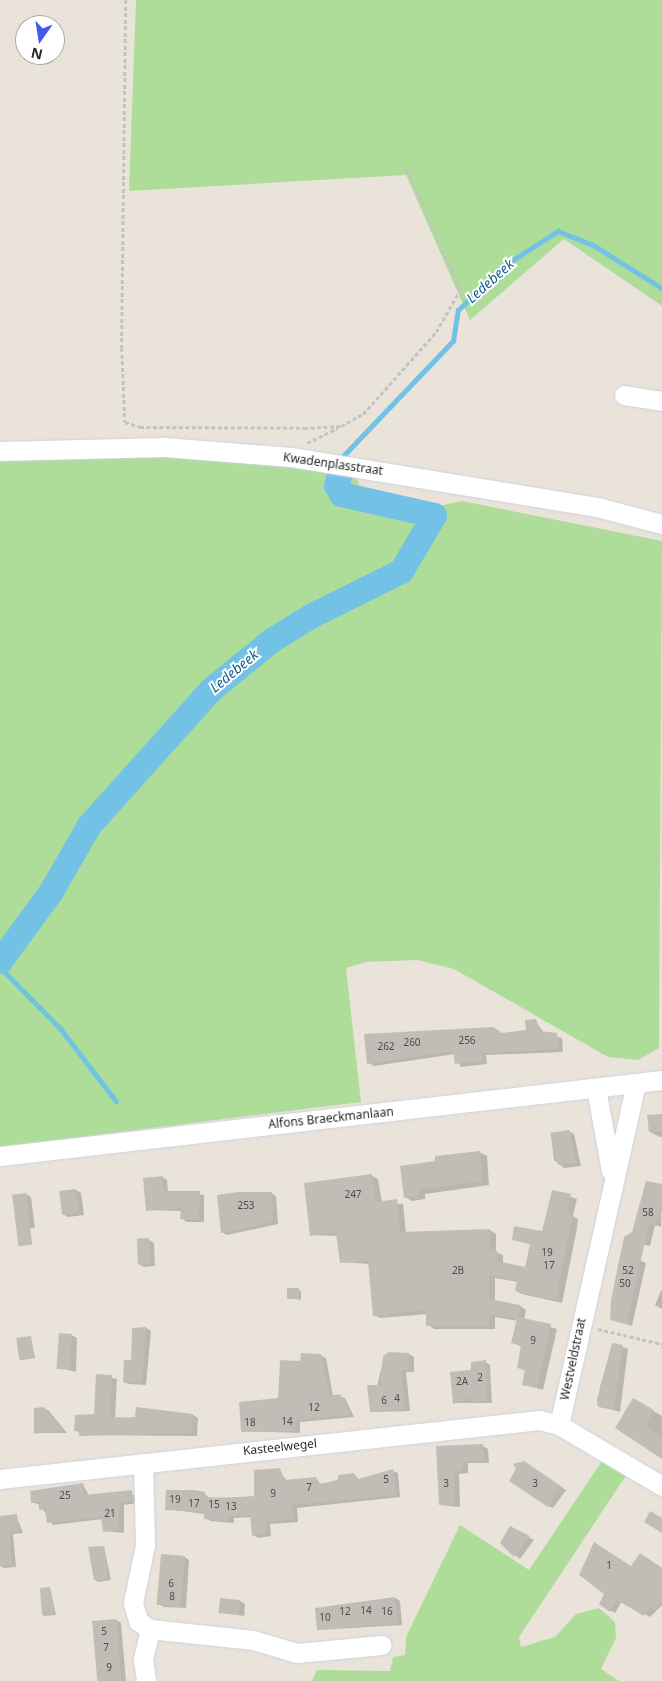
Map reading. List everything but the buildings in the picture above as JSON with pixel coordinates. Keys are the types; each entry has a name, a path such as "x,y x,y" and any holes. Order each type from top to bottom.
{"street":[{"path":"624,395 662,401"},
{"name":"Kwadenplasstraat","path":"0,452 164,447 291,457 601,508 662,524"},
{"name":"Alfons Braeckmanlaan","path":"0,1156 596,1088 653,1078"},
{"name":"Westveldstraat","path":"559,1425 612,1177 653,1078"},
{"name":"Westveldstraat","path":"596,1088 612,1177"},
{"name":"Kasteelwegel","path":"0,1479 450,1428 540,1420 559,1425"},
{"path":"559,1425 662,1486"},
{"path":"143,1463 145,1545 133,1603 138,1621 150,1629 253,1640 297,1653 382,1645"},
{"path":"146,1681 143,1659 150,1629"}],"path":[{"path":"126,0 122,348 125,422 140,427 341,426"},
{"path":"291,457 316,435 341,426 363,414 436,332 460,290 408,172 402,172"},
{"path":"580,1324 662,1344"}],"green space":[{"path":"136,0 662,0 662,306 564,239 470,320 406,175 129,191"},
{"path":"164,453 356,475 360,489 415,504 439,506 462,501 662,541 659,1048 638,1060 608,1057 454,969 418,960 365,962 346,968 361,1102 0,1147 0,457"},
{"path":"604,1458 627,1474 519,1637 521,1647 555,1637 576,1614 599,1608 615,1622 616,1638 601,1669 619,1681 312,1681 317,1670 390,1671 393,1657 405,1655 406,1637 460,1525 529,1570"}],"waterway":[{"name":"Ledebeek","path":"344,455 453,341 458,310 505,265 558,231 593,245 662,288"},
{"name":"Ledebeek","path":"0,961 51,891 89,825 210,690 270,641 312,615 401,571 434,515 341,494 336,485 339,476"},
{"path":"0,967 61,1029 116,1101"}]}
